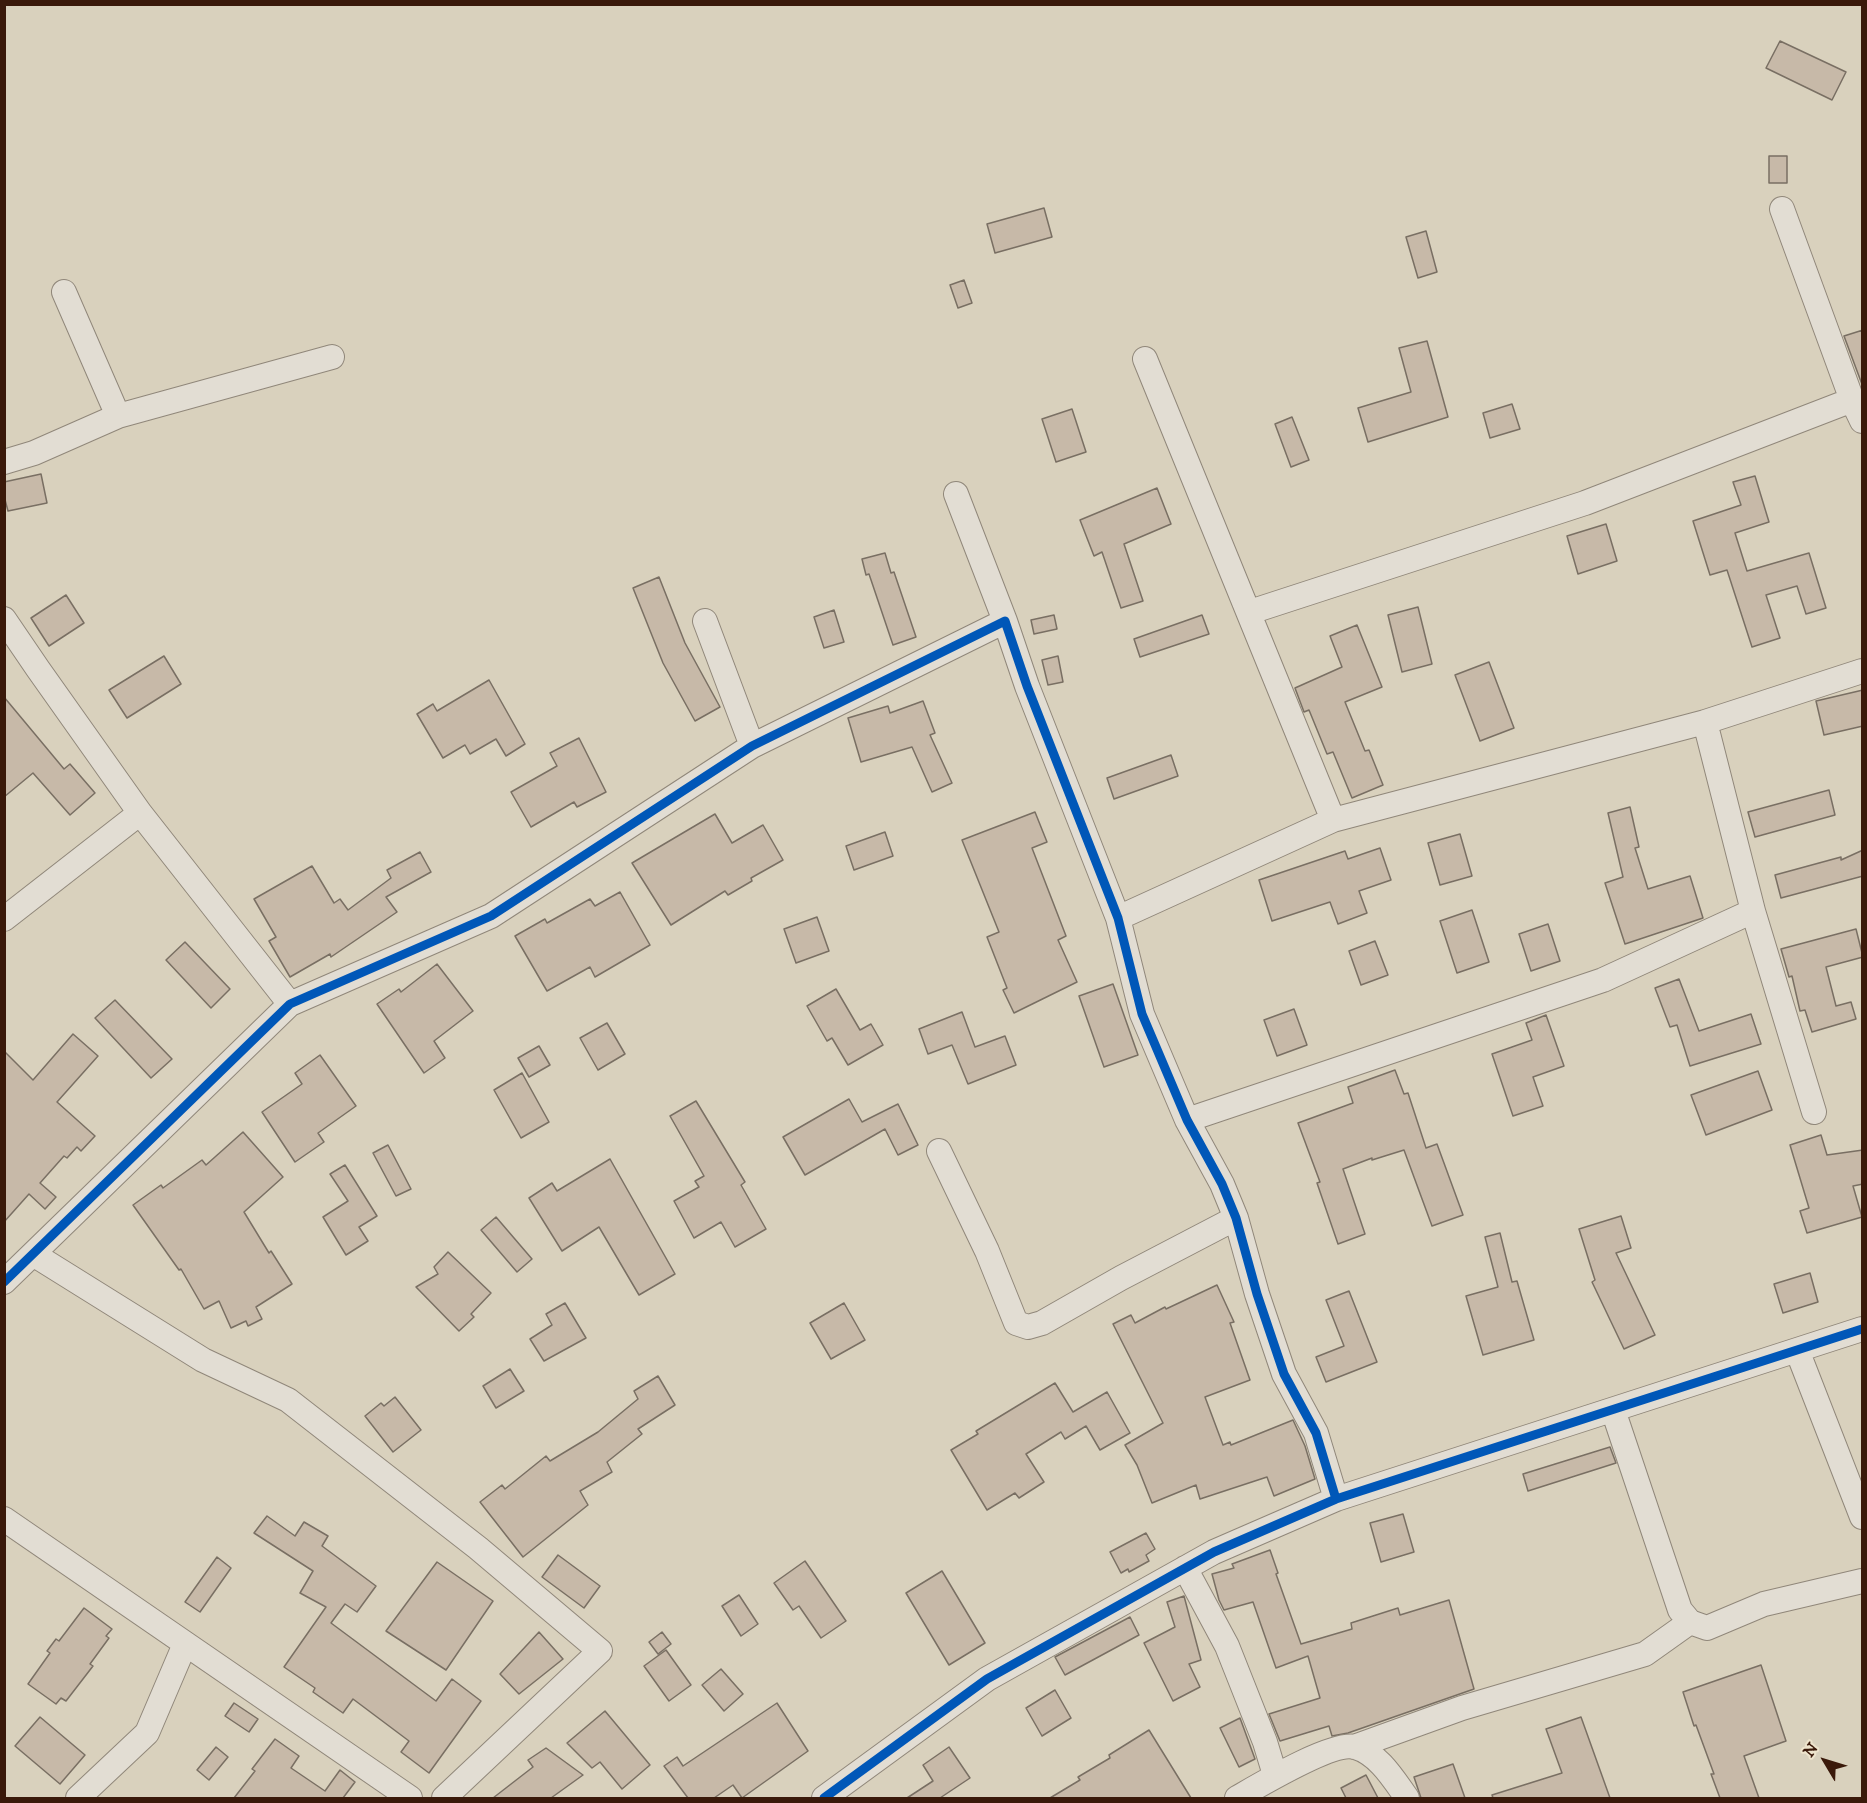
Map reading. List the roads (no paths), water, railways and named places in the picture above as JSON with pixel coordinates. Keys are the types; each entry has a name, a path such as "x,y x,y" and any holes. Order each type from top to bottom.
{"street":[{"path":"1250,612 1858,411 1782,208"},
{"path":"64,292 117,416"},
{"path":"4,462 34,453 117,416 332,357"},
{"path":"1145,359 1333,820"},
{"path":"956,494 1005,621 1027,686 1118,918 1142,1014 1187,1120 1222,1184 1236,1218 1257,1294 1284,1374 1316,1433 1336,1499"},
{"path":"4,619 140,813 290,1004"},
{"path":"705,621 752,746"},
{"path":"4,1282 290,1004 491,916 752,746 1005,621"},
{"path":"1118,918 1333,820 1705,722 1863,671"},
{"path":"1705,722 1753,911 1814,1112"},
{"path":"4,920 140,813"},
{"path":"1187,1120 1603,980 1753,911"},
{"path":"939,1151 987,1251 1016,1323 1028,1327 1042,1323 1121,1278 1236,1218"},
{"path":"33,1254 203,1360 288,1400 478,1548 600,1651 444,1798"},
{"path":"832,1796 987,1679 1214,1552 1336,1499 1863,1329"},
{"path":"1797,1350 1863,1517"},
{"path":"1613,1410 1680,1610 1690,1622 1707,1628 1764,1604 1863,1581"},
{"path":"4,1518 410,1798"},
{"path":"1185,1568 1227,1646 1265,1742 1275,1775"},
{"path":"1238,1798 1275,1775 1339,1748 1354,1747 1462,1708 1646,1654 1690,1622"},
{"path":"78,1798 147,1733 184,1644"},
{"path":"1354,1747 1371,1755 1388,1772 1407,1798"}]}
